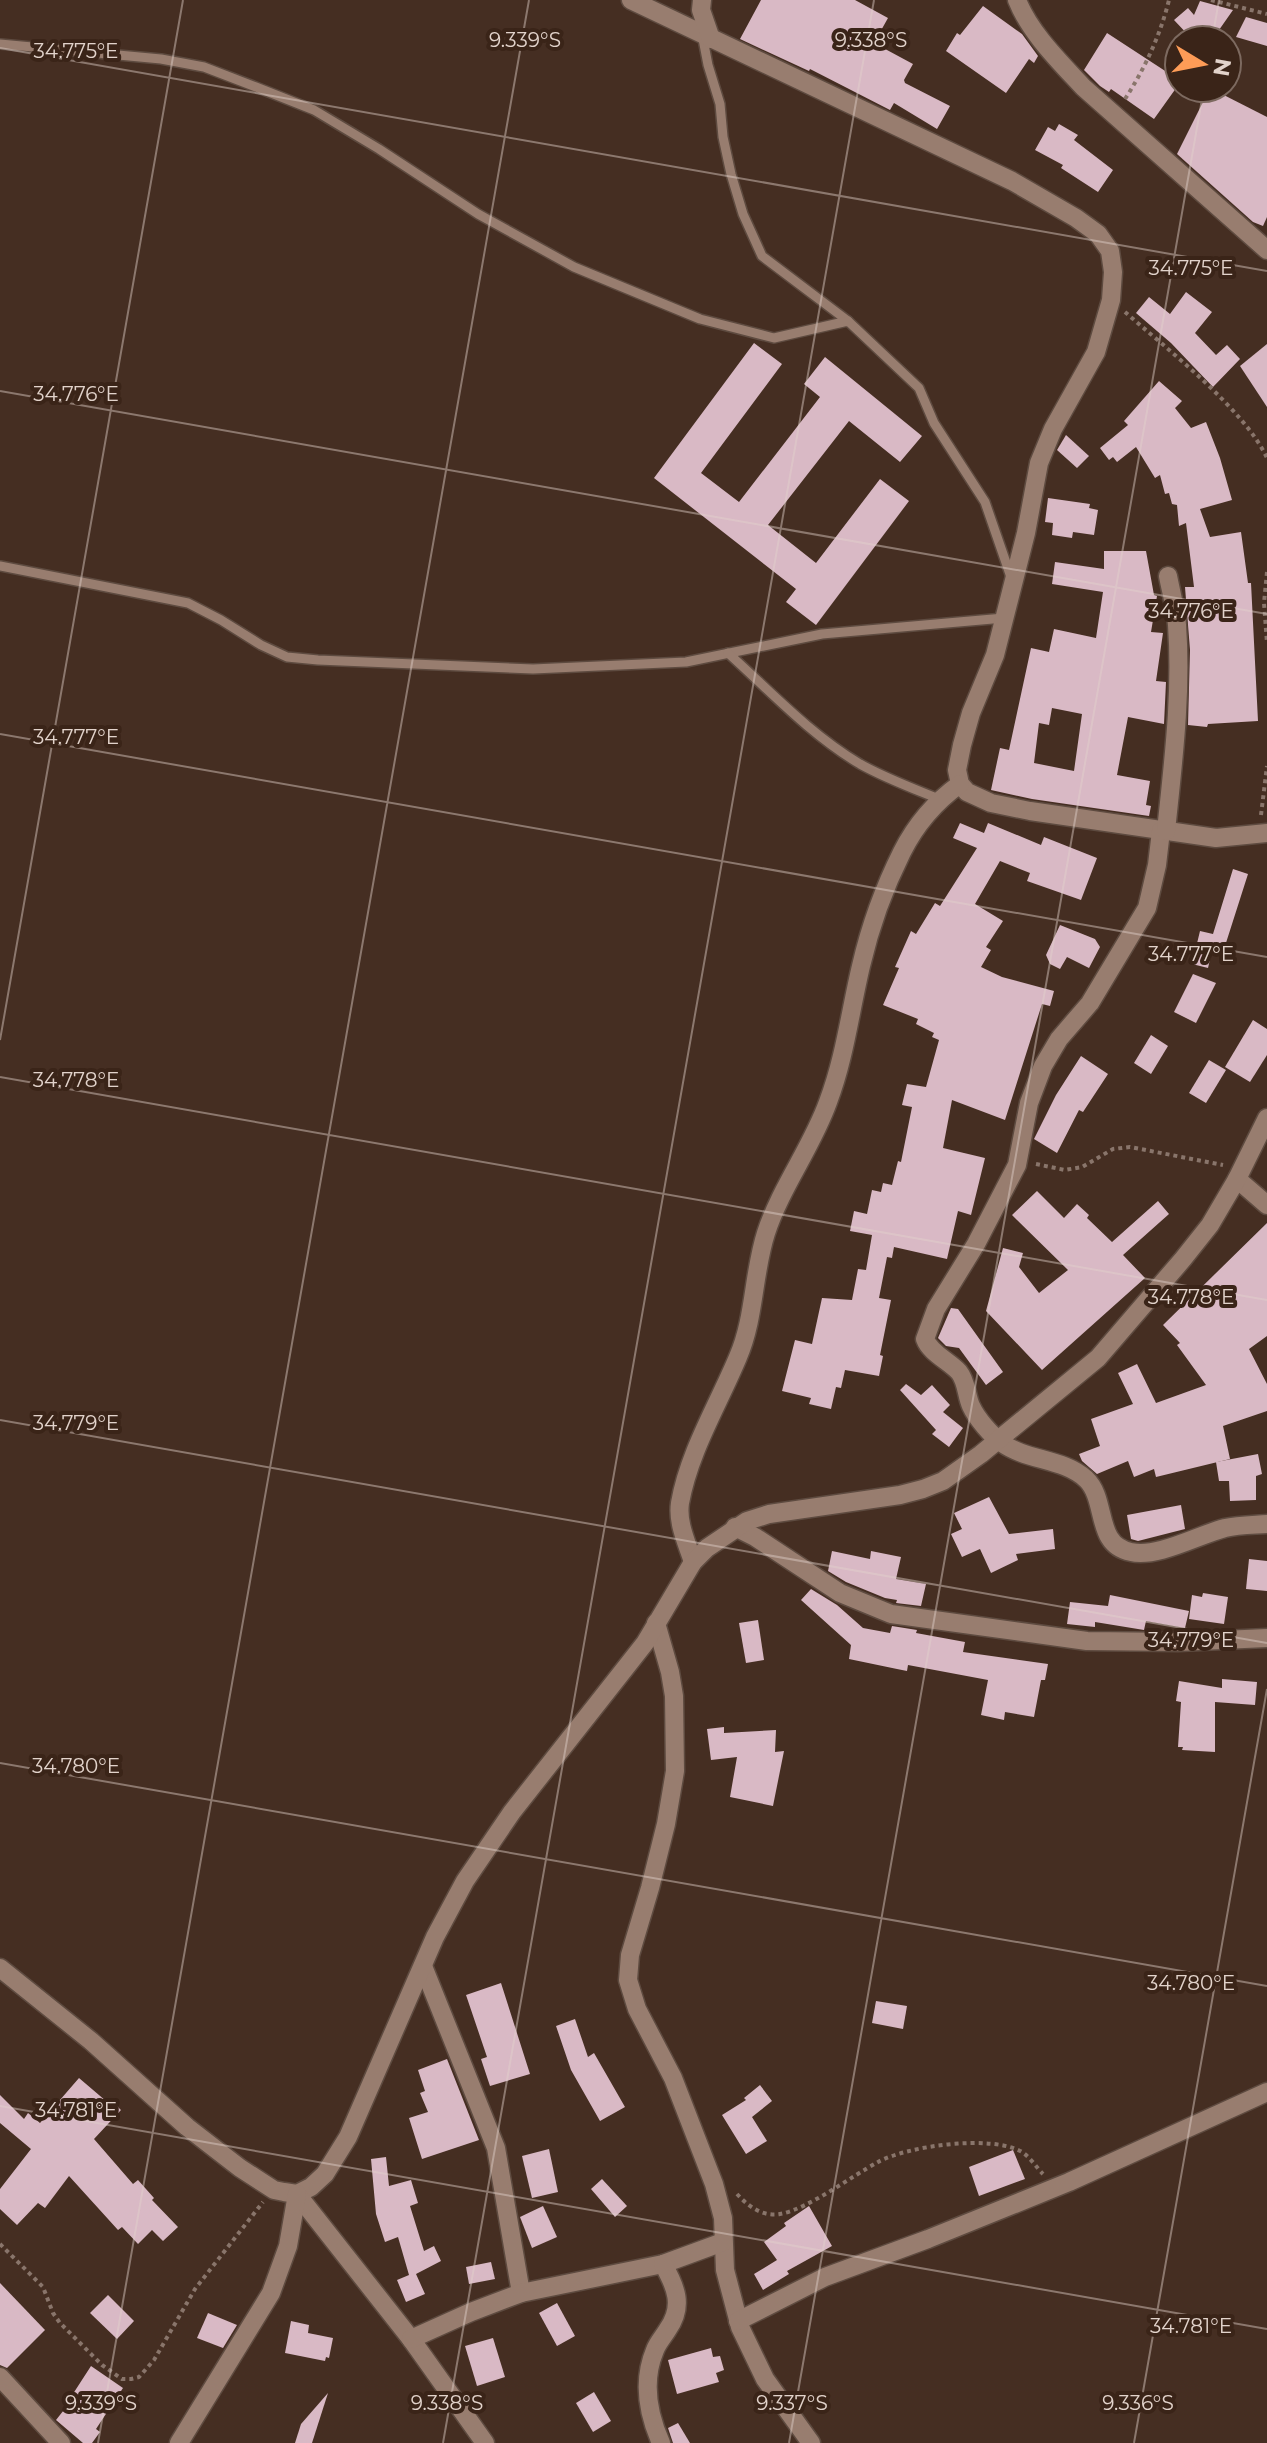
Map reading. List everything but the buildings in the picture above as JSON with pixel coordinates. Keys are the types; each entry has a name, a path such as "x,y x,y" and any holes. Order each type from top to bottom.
{"street":[{"path":"631,0 1012,181 1098,234 1110,251 1113,272 1111,300 1096,352 1053,429 1039,463 1026,533 995,655 971,713 962,745 957,770 960,784 967,792 991,803 1164,831 1216,838 1263,833"},
{"path":"702,0 706,36"},
{"path":"1017,0 1022,13 1083,87 1264,238"},
{"path":"1168,576 1177,622 1176,745 1164,831 1147,908 1090,1003 1059,1039 1043,1066 1029,1103 1018,1161 976,1244 936,1309 925,1335 928,1347 961,1374 972,1408 998,1440 1014,1450 1052,1462 1085,1479 1092,1488 1113,1545 1132,1553 1171,1547 1228,1527 1267,1524"},
{"path":"693,1562 680,1523 681,1501 696,1453 743,1344 766,1233 815,1135 832,1091 846,1044 863,956 902,852 915,828 939,799 960,784"},
{"path":"0,1968 91,2041 187,2127 240,2168 274,2190 297,2194 311,2187 325,2174 348,2137 423,1966 465,1881 504,1824 645,1643 693,1562 735,1527 769,1514 900,1495 943,1481 998,1440 1098,1358 1210,1225 1267,1118"},
{"path":"1239,1174 1267,1205"},
{"path":"735,1527 840,1593 891,1614 1087,1641 1178,1642 1267,1638"},
{"path":"656,1623 674,1696 675,1771 666,1824 627,1972 634,2002 673,2078 709,2169 723,2218 725,2270 738,2321 765,2379 811,2443"},
{"path":"423,1966 496,2148 521,2293"},
{"path":"738,2321 825,2277 1057,2187 1267,2092"},
{"path":"297,2194 411,2339 485,2443"},
{"path":"179,2443 271,2293 288,2246 297,2194"},
{"path":"411,2339 521,2293 663,2264 723,2242"},
{"path":"661,2443 652,2421 647,2387 656,2347 675,2317 678,2301 674,2283 663,2264"},
{"path":"0,2377 61,2443"}],"lane":[{"path":"706,36 708,65 720,104 731,174 743,214 762,256 848,321 919,388 934,423 985,502 1013,583"},
{"path":"0,44 161,59 204,67 256,87 314,110 478,214 574,267 700,319 774,338 848,321"},
{"path":"0,566 188,603 287,657 533,669 686,662 822,634 1004,618"},
{"path":"728,653 838,749 886,777 939,799"}],"path":[{"path":"1114,114 1153,49 1169,0"},
{"path":"1211,0 1267,14"},
{"path":"1111,300 1235,414 1252,432 1267,458"},
{"path":"1267,572 1264,603 1267,643"},
{"path":"1263,833 1267,766"},
{"path":"1018,1161 1065,1170 1082,1167 1113,1149 1130,1147 1239,1174"},
{"path":"735,2193 748,2206 765,2213 779,2214 821,2195 882,2159 974,2143 1020,2151 1057,2187"},
{"path":"0,2244 43,2287 60,2323 102,2365 122,2379 131,2379 139,2377 154,2360 195,2289 274,2190"}]}
